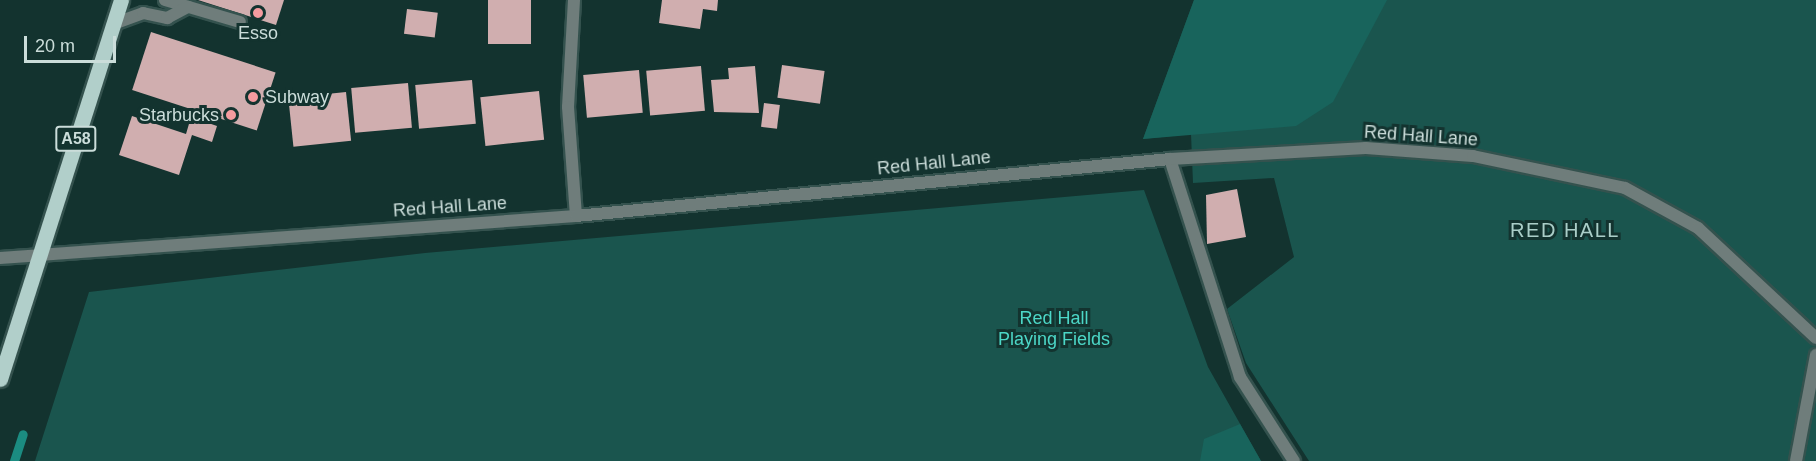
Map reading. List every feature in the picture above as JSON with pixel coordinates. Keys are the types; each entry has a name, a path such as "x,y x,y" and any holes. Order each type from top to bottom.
{"main road":[{"name":"A58","path":"0,379 121,0"}],"street":[{"path":"165,0 240,22"},
{"path":"574,0 568,107 576,216"},
{"path":"114,24 143,13 167,18 188,7"},
{"name":"Red Hall Lane","path":"0,258 576,216 1170,159 1366,148 1473,156 1625,188 1698,228 1816,338"},
{"path":"1170,159 1240,377 1294,461"},
{"path":"1796,461 1816,355"}],"green space":[{"path":"1194,0 1816,0 1816,461 1309,461 1246,363 1227,309 1294,257 1274,178 1193,183 1191,134 1143,139"},
{"path":"1194,0 1387,0 1333,102 1296,126 1143,139"},
{"name":"Red Hall Playing Fields","path":"1144,190 1208,367 1261,461 35,461 89,292 425,253"},
{"path":"1240,424 1261,461 1200,461 1204,439"}],"building":[{"name":"Esso","path":"198,0 284,0 276,25"},
{"path":"488,0 531,0 531,44 488,44"},
{"path":"662,0 718,0 717,11 703,9 700,29 659,23"},
{"path":"407,9 438,13 435,38 404,34"},
{"path":"151,32 276,72 257,130 132,90"},
{"path":"782,65 825,71 820,104 777,98"},
{"path":"701,66 705,111 650,116 646,71"},
{"path":"755,66 759,113 714,112 711,80 729,79 728,68"},
{"path":"639,70 643,113 587,118 583,75"},
{"path":"472,80 476,124 419,129 415,85"},
{"path":"408,83 412,128 355,133 351,88"},
{"path":"539,91 544,140 485,146 480,97"},
{"path":"346,92 351,141 293,147 288,98"},
{"path":"764,103 780,105 777,129 761,127"},
{"path":"132,116 186,134 191,117 217,126 212,142 192,135 179,175 119,155"},
{"path":"1237,189 1246,237 1207,244 1206,195"}],"waterway":[{"path":"14,461 23,434"}],"place":[{"name":"Esso","path":"258,13"},
{"name":"Subway","path":"253,97"},
{"name":"Starbucks","path":"231,115"}],"district":[{"name":"RED HALL","path":"1565,230"}]}
